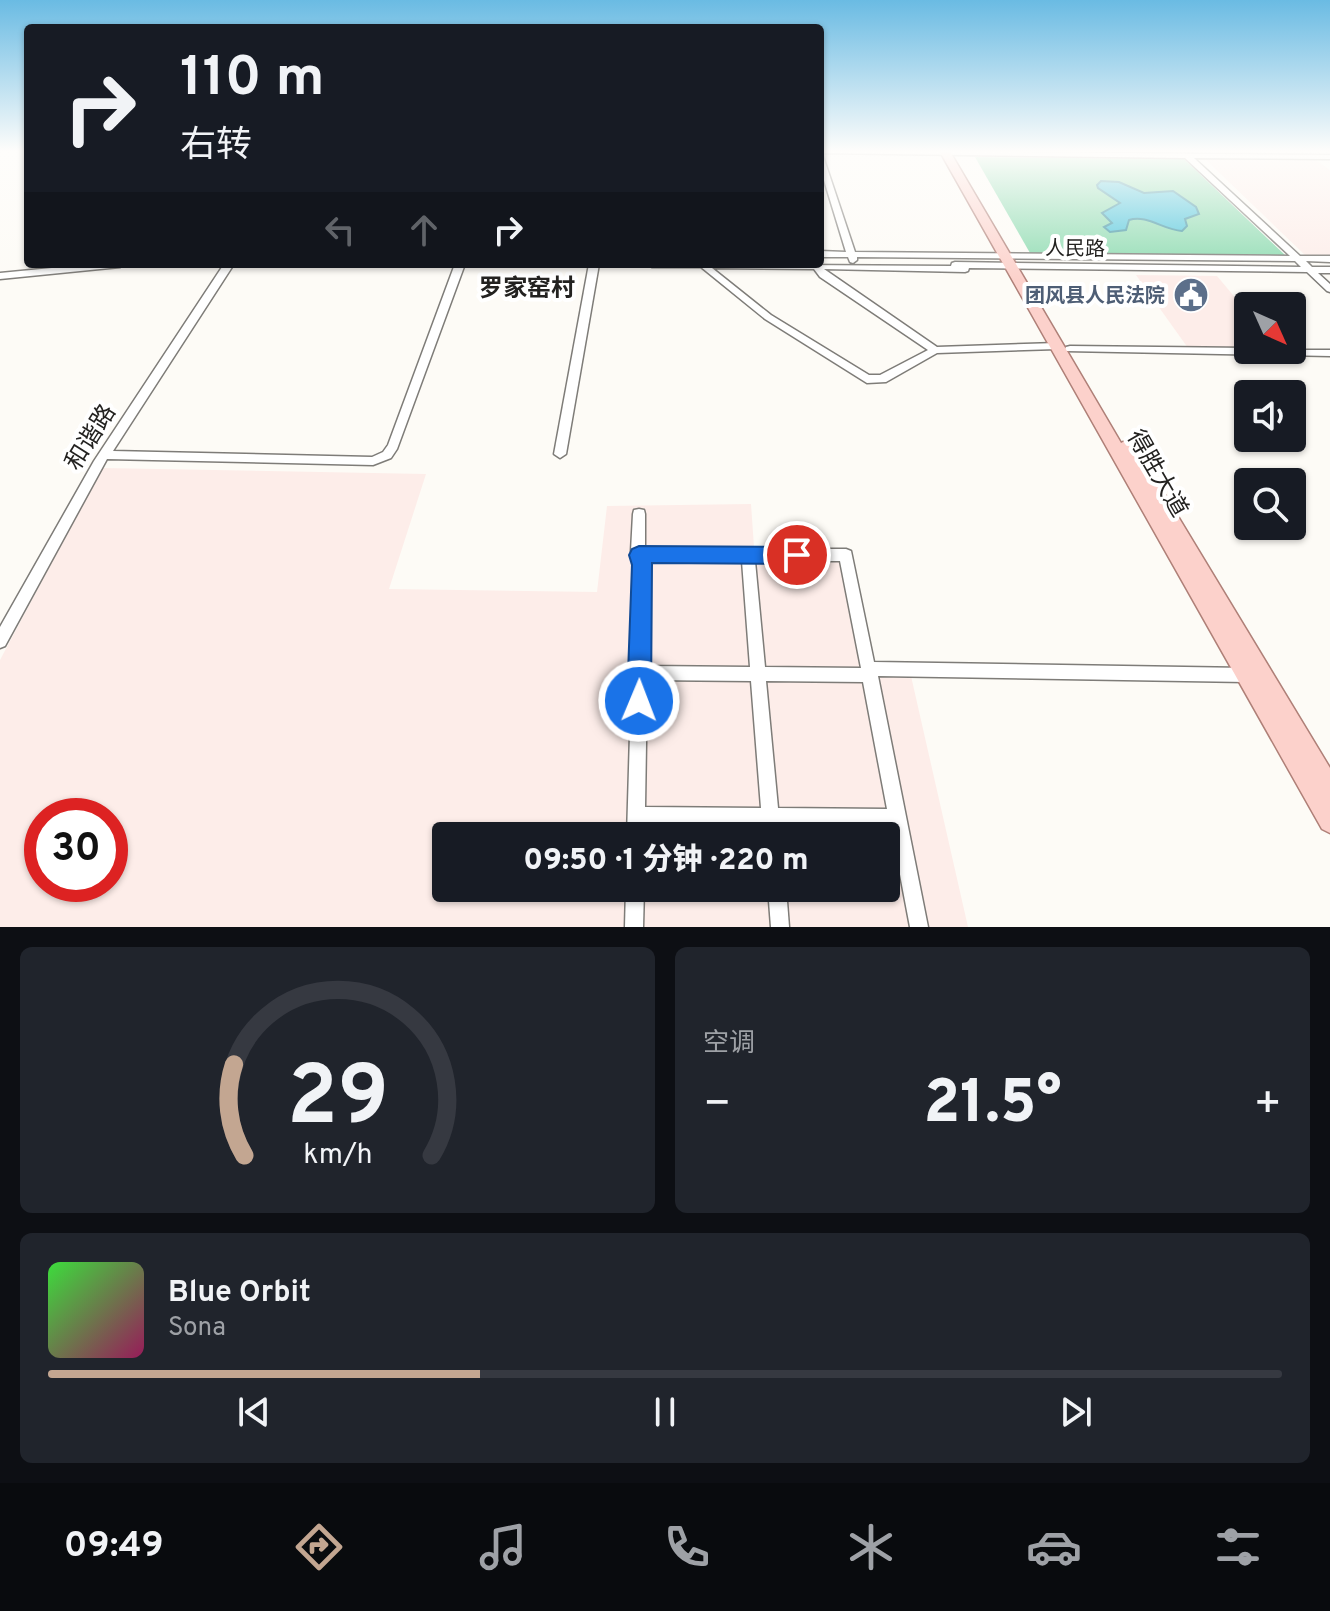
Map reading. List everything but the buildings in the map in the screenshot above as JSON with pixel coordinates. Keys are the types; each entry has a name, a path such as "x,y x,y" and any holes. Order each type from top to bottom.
{"main road":[{"name":"得胜大道","path":"974,193 1330,789"},
{"name":"得胜大道","path":"1063,347 1330,821"}],"street":[{"path":"830,193 847,257"},
{"path":"1228,193 1330,289"},
{"path":"824,245 847,257"},
{"name":"人民路","path":"824,260 847,257 1330,268"},
{"path":"1013,261 1330,259"},
{"name":"人民路","path":"824,261 962,269 1013,261"},
{"path":"2,274 24,267"},
{"path":"2,274 52,268"},
{"path":"2,274 73,268"},
{"name":"和谐路","path":"0,641 104,455 226,268"},
{"path":"104,455 373,461 383,458 393,446 459,268"},
{"path":"560,454 593,268"},
{"path":"707,268 768,317 867,379 882,379 935,350 1063,347 1330,353"},
{"path":"821,268 823,275 935,350"},
{"path":"636,822 642,565 639,555 639,514"},
{"path":"639,555 846,555 919,927"},
{"path":"748,555 771,822"},
{"path":"640,673 1246,675"},
{"path":"636,816 898,818"},
{"path":"634,927 635,902"},
{"path":"778,902 780,927"}],"shaded area":[{"path":"1241,193 1330,193 1330,257 1307,257"},
{"name":"团风县人民法院","path":"1136,275 1217,276 1234,296 1234,348 1188,348"},
{"path":"102,468 426,474 389,589 597,592 607,506 751,504 754,547 848,549 877,675 911,676 968,927 0,927 0,660"}],"green space":[{"path":"996,193 1220,193 1285,255 1030,253"}],"water":[{"path":"1106,193 1176,193 1196,207 1199,214 1185,219 1187,226 1182,231 1136,219 1129,220 1126,230 1110,232 1104,227 1112,223 1102,213 1120,203"}],"place":[{"name":"团风县人民法院","path":"1191,295"}],"district":[{"name":"罗家窑村","path":"527,288"}],"route":[{"path":"639,701 642,565 639,555 797,555"}]}
